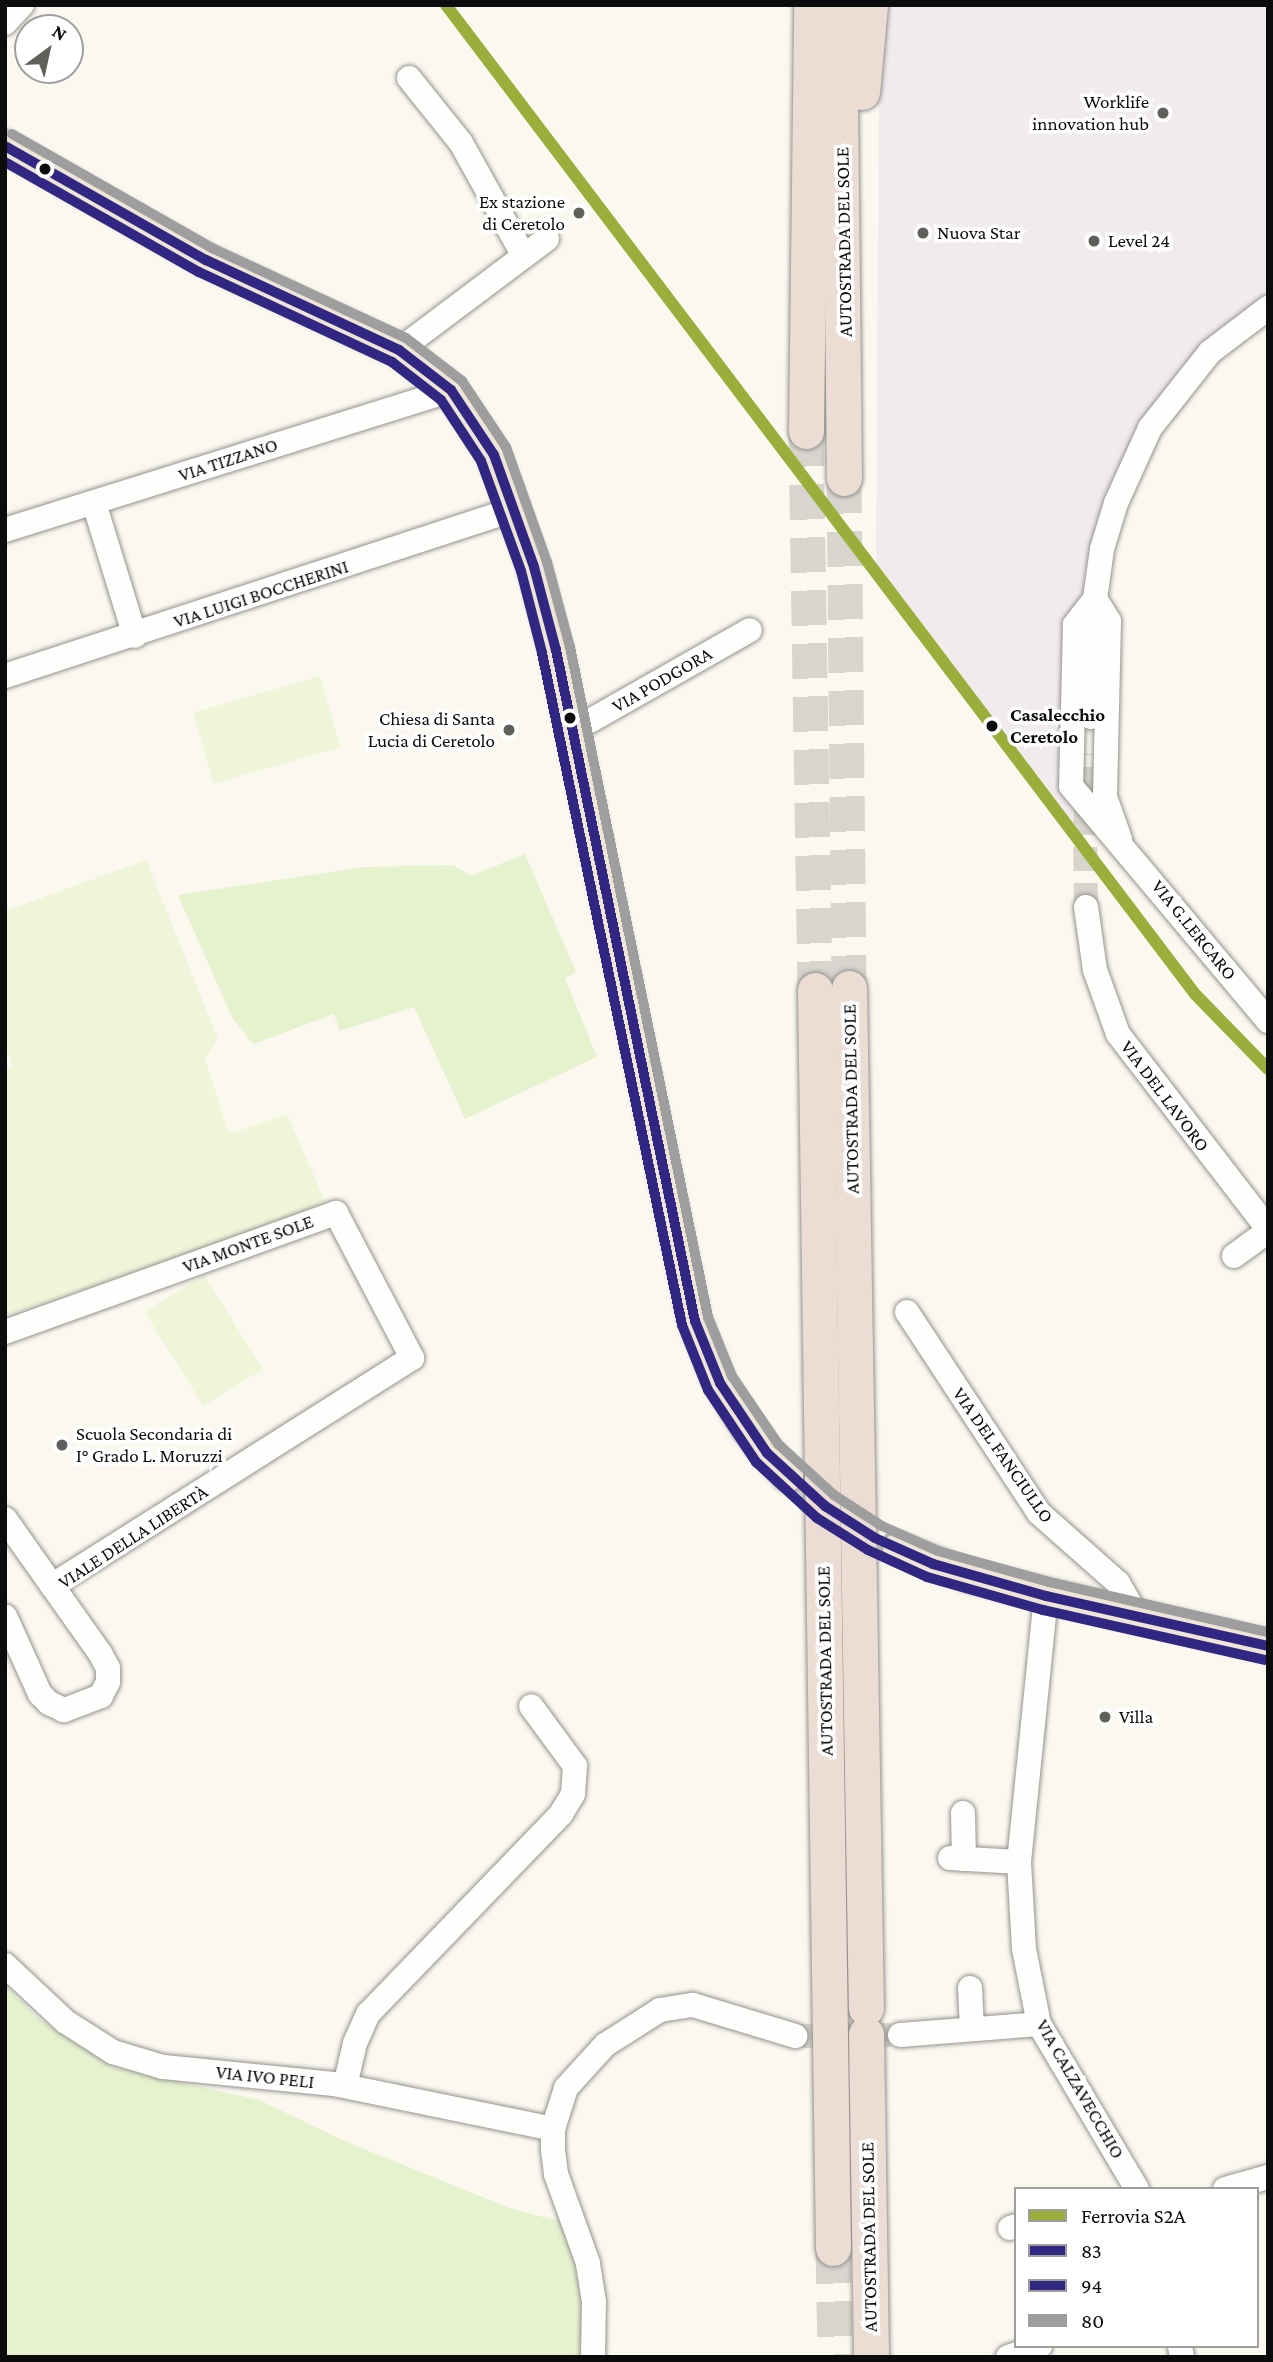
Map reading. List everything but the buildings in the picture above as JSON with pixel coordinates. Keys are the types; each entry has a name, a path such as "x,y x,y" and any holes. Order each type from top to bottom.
{"highway":[{"name":"AUTOSTRADA DEL SOLE","path":"806,431 811,5"},
{"name":"AUTOSTRADA DEL SOLE","path":"839,5 846,389 844,478"},
{"path":"846,389 862,71 870,5"},
{"name":"AUTOSTRADA DEL SOLE","path":"849,988 871,2357"},
{"name":"AUTOSTRADA DEL SOLE","path":"815,989 833,2248"}],"main road":[{"path":"5,146 206,260 398,351 451,390 494,455 515,509 574,730 695,1321 706,1353 741,1417 788,1476"},
{"path":"898,1548 945,1568 1046,1596 1268,1646"}],"street":[{"path":"5,23 22,5"},
{"path":"409,78 461,143 524,256"},
{"path":"398,351 547,239"},
{"path":"1090,754 1095,599 1102,549 1116,503 1150,428 1210,352 1268,308"},
{"name":"VIA TIZZANO","path":"5,530 451,390"},
{"path":"94,503 135,636"},
{"name":"VIA LUIGI BOCCHERINI","path":"5,676 135,636 515,509"},
{"path":"1095,599 1109,621 1105,797 1120,839"},
{"name":"VIA G.LERCARO","path":"1095,599 1075,625 1071,786 1120,839 1268,1021"},
{"name":"VIA PODGORA","path":"574,730 750,630"},
{"name":"VIA DEL LAVORO","path":"1086,907 1095,970 1118,1034 1178,1118 1268,1230"},
{"name":"VIA MONTE SOLE","path":"5,1332 336,1213 412,1359"},
{"path":"1234,1256 1268,1230"},
{"name":"VIA DEL FANCIULLO","path":"906,1312 1039,1513 1118,1583 1139,1618"},
{"name":"VIALE DELLA LIBERTÀ","path":"5,1616 40,1694 49,1703 64,1710 101,1696 108,1682 108,1668 52,1586 412,1359"},
{"path":"5,1520 52,1586"},
{"name":"VIA CALZAVECCHIO","path":"1046,1596 1019,1862 1024,1948 1039,2024 1133,2187"},
{"path":"345,2086 355,2043 368,2014 561,1814 573,1794 575,1766 531,1706"},
{"path":"963,1813 957,1858 1019,1862"},
{"name":"VIA IVO PELI","path":"5,1965 66,2022 113,2052 163,2067 345,2086 553,2129"},
{"path":"970,1988 972,2029"},
{"path":"593,2357 593,2286 555,2174 553,2129 566,2088 577,2071 605,2045 660,2010 693,2005 795,2036"},
{"path":"900,2035 1039,2024"},
{"path":"1232,2187 1268,2177"},
{"path":"1008,2357 1034,2348"}],"shaded area":[{"path":"891,5 1268,5 1268,307 1138,433 1083,656 1080,847 876,574 879,60"}],"green space":[{"path":"320,676 340,747 214,784 193,712"},
{"path":"525,854 576,972 565,978 597,1057 465,1119 414,1007 340,1031 334,1014 253,1044 232,1017 178,895 365,867 453,865 471,876"},
{"path":"146,860 218,1039 205,1059 229,1134 287,1114 328,1208 5,1316 5,1070 13,1067 5,1044 5,911"},
{"path":"204,1275 263,1369 203,1406 145,1312"},
{"path":"5,1985 38,2018 113,2067 259,2100 347,2142 512,2209 574,2225 592,2357 5,2357"}],"tunnel":[{"path":"806,431 815,990"},
{"path":"844,478 849,988"},
{"path":"1086,907 1085,827 1090,754"},
{"path":"788,1476 843,1518 898,1548"},
{"path":"795,2036 900,2035"},
{"path":"833,2248 835,2357"}],"rail line":[{"name":"S2A","path":"446,5 1195,994 1268,1069"}],"transit line":[{"name":"80","path":"12,134 212,248 406,338 462,381 506,447 547,562 570,647 708,1317 732,1376 778,1444 834,1495 882,1526 938,1551 1049,1582 1268,1632"},
{"name":"83","path":"5,146 206,260 399,350 451,390 494,455 534,567 556,650 695,1321 720,1383 767,1453 825,1506 875,1538 933,1564 1046,1596 1268,1646"},
{"name":"94","path":"5,162 199,272 392,362 441,400 481,461 521,571 542,653 682,1325 708,1390 756,1462 817,1518 868,1550 927,1577 1043,1610 1265,1660"}],"place":[{"name":"Worklife innovation hub","path":"1163,113"},
{"name":"Ex stazione di Ceretolo","path":"579,213"},
{"name":"Nuova Star","path":"923,233"},
{"name":"Level 24","path":"1094,241"},
{"name":"Casalecchio Ceretolo","path":"992,726"},
{"name":"Chiesa di Santa Lucia di Ceretolo","path":"509,730"},
{"name":"Scuola Secondaria di I° Grado L. Moruzzi","path":"62,1445"},
{"name":"Villa","path":"1105,1717"}]}
